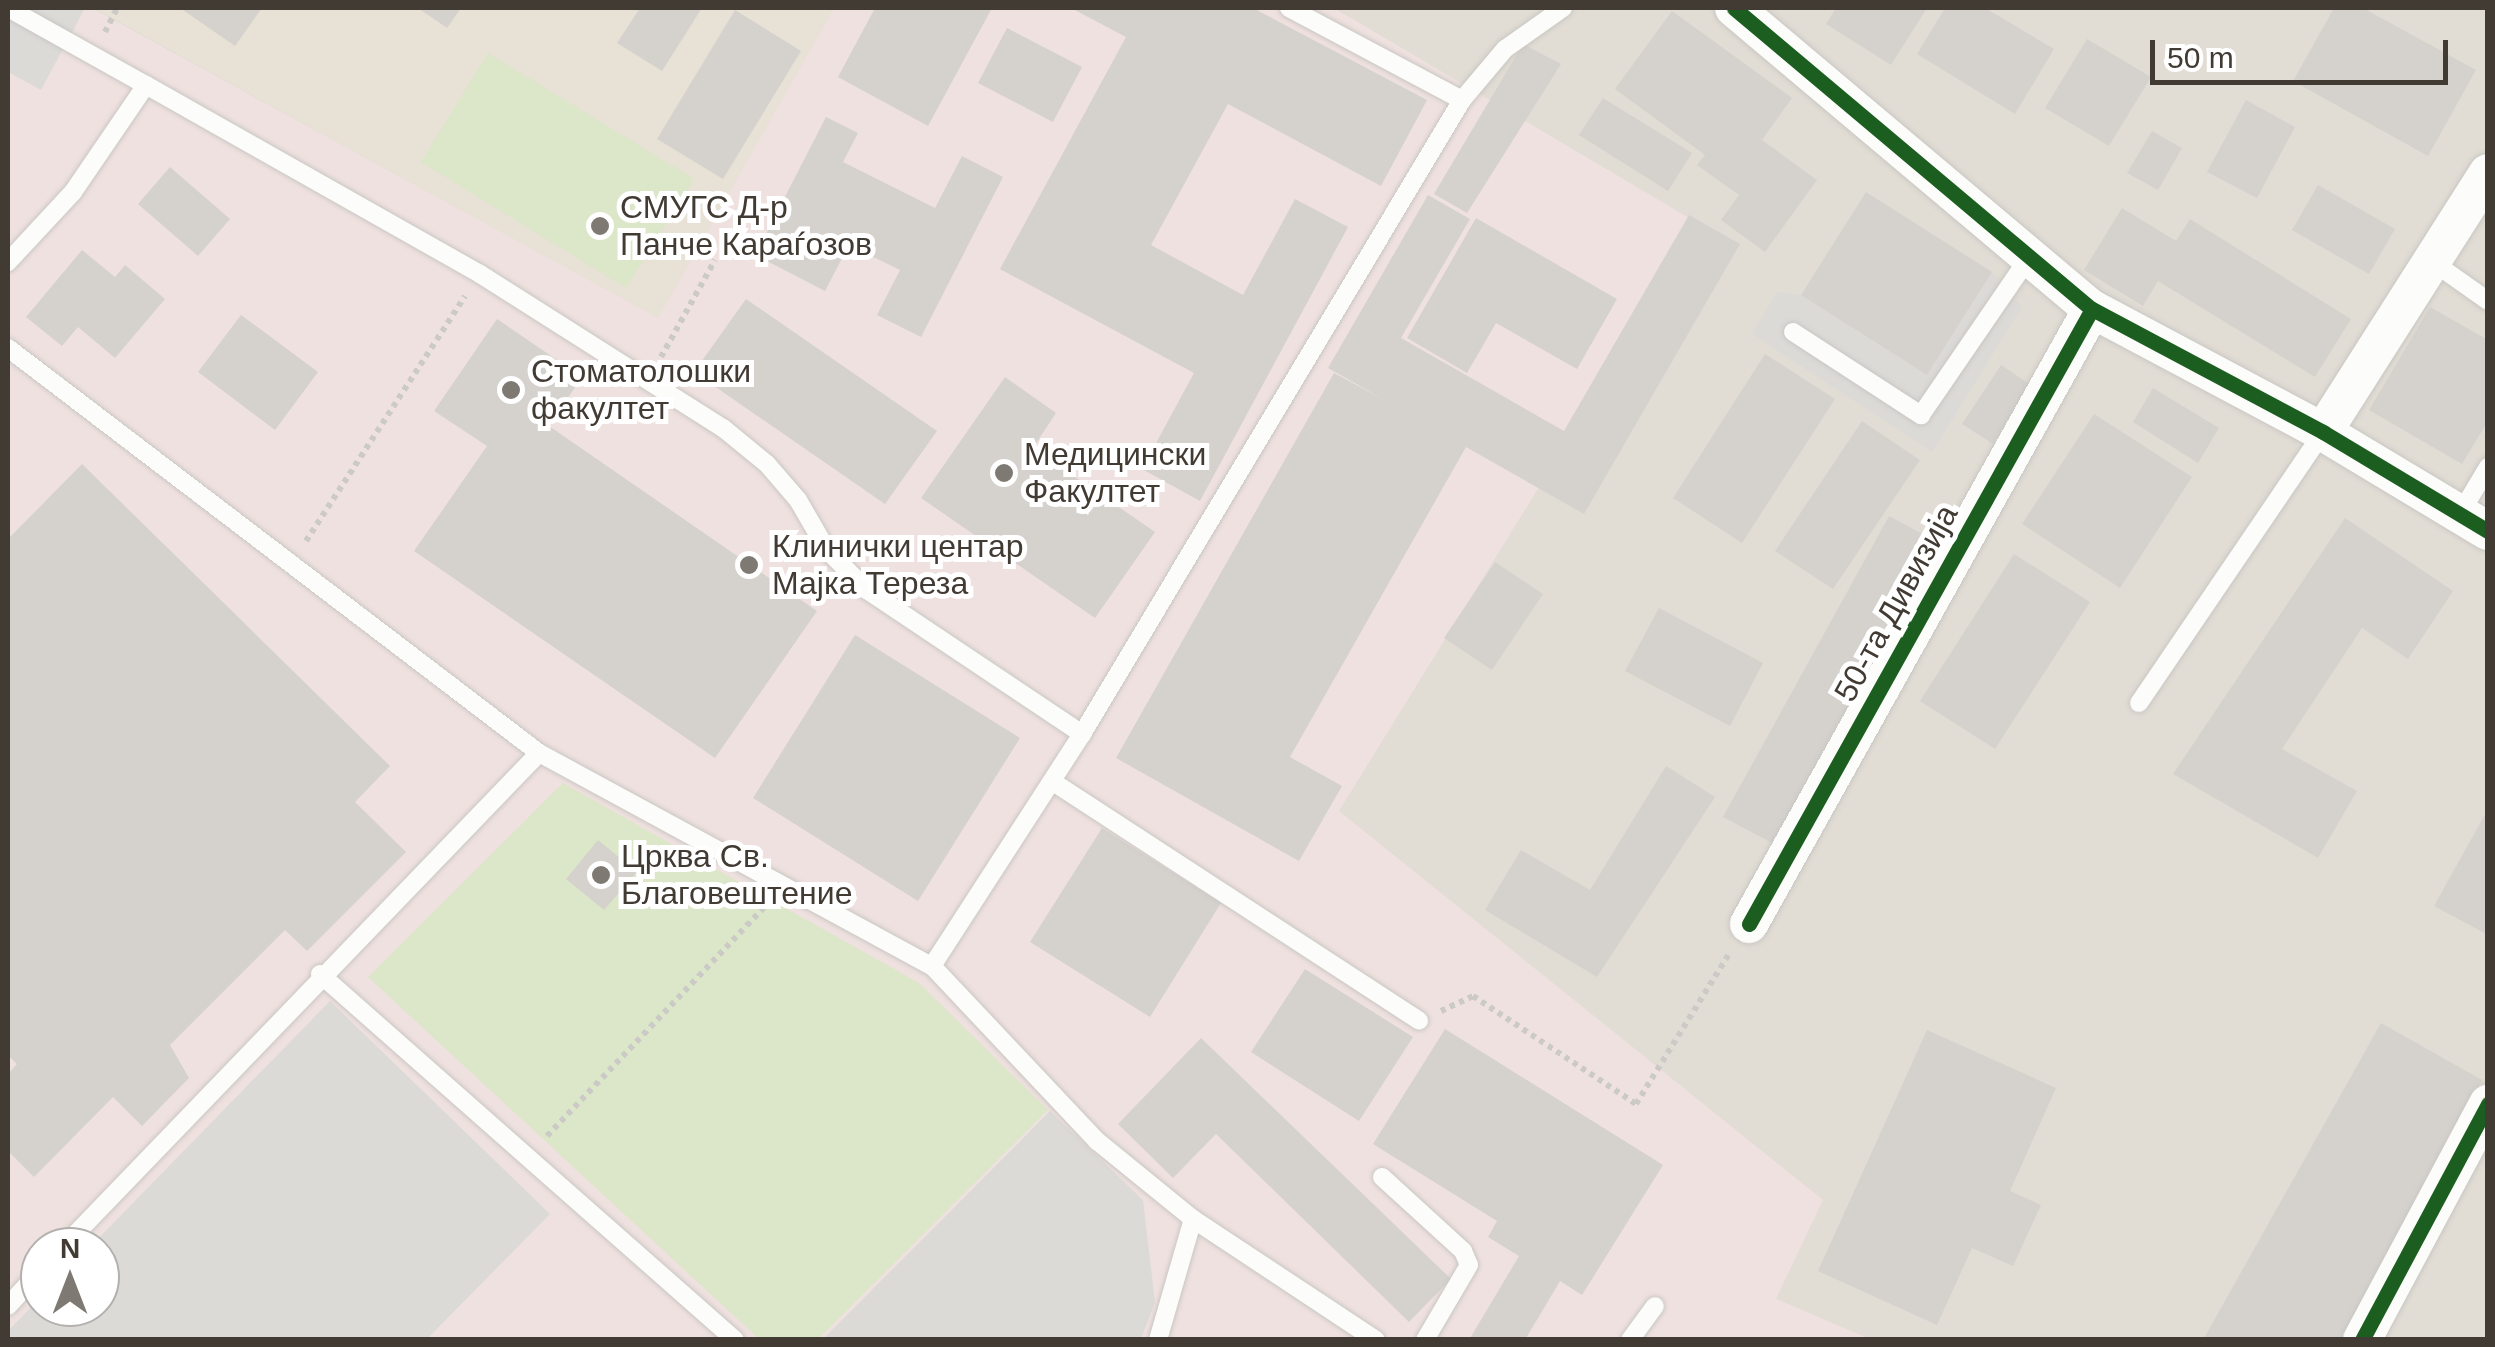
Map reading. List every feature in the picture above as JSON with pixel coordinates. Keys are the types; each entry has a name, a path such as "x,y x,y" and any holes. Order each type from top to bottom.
{"street":[{"path":"1734,8 2092,309 2323,432 2474,523"},
{"path":"2323,432 2488,173"},
{"name":"50-та Дивизија","path":"1748,924 2092,309"},
{"path":"2362,1340 2488,1104"}],"lane":[{"path":"8,8 480,274 648,380 767,464 798,500 826,550 866,590 1082,734"},
{"path":"1289,8 1462,100"},
{"path":"932,966 1082,734 1462,100 1505,49 1563,8"},
{"path":"8,262 73,192 146,84"},
{"path":"1793,332 1921,415 2028,259"},
{"path":"2433,262 2488,301"},
{"path":"8,348 538,753 932,966 1098,1140 1193,1218 1376,1340"},
{"path":"2139,704 2323,432"},
{"path":"2474,523 2488,467"},
{"path":"82,1227 320,974 538,753"},
{"path":"1052,782 1419,1022"},
{"path":"320,974 735,1340"},
{"path":"1382,1177 1463,1251 1469,1266 1425,1340"},
{"path":"1158,1340 1193,1218"},
{"path":"1630,1340 1655,1306"}],"path":[{"path":"648,380 715,260"},
{"path":"290,566 480,274"},
{"path":"526,1159 785,885"},
{"path":"1419,1022 1473,996 1636,1104 1748,924"}],"shaded area":[{"path":"8,8 2487,8 2487,1339 8,1340"},
{"name":"Клинички центар Мајка Тереза","path":"8,8 92,8 658,318 834,8 1334,8 1701,225 1339,811 1823,1200 1776,1299 1870,1339 8,1340"},
{"path":"8,8 85,8 41,90 8,72"},
{"name":"СМУГС Д-р Панче Караѓозов","path":"94,8 834,8 658,319"},
{"path":"1992,272 2022,307 1932,452 1752,334 1777,292 1801,295 1927,375"},
{"path":"330,1001 550,1214 427,1339 8,1339 8,1331 20,1319 20,1327 120,1327 120,1227 110,1227"},
{"path":"1050,1111 1143,1200 1155,1302 1141,1339 823,1339"}],"green space":[{"path":"488,53 694,179 626,288 421,162"},
{"path":"563,783 919,983 1048,1110 818,1339 759,1339 368,977"}],"building":[{"path":"180,8 262,8 235,46"},
{"path":"418,8 461,8 447,28"},
{"path":"640,8 702,8 662,71 617,43"},
{"path":"875,8 992,8 928,126 838,77"},
{"path":"1071,8 1253,8 1427,100 1381,186 1228,104 1151,245 1243,295 1295,199 1348,227 1200,501 1142,469 1194,373 1000,269 1126,37"},
{"path":"1836,8 1927,8 1891,65 1826,24"},
{"path":"1945,8 1985,8 2054,49 2015,114 1917,54"},
{"path":"2334,8 2363,8 2476,70 2428,156 2293,81"},
{"path":"735,10 801,51 723,179 657,139"},
{"path":"1672,11 1792,98 1762,140 1817,180 1765,252 1721,220 1739,195 1697,165 1705,155 1615,89"},
{"path":"1007,28 1082,67 1053,122 978,83"},
{"path":"2087,39 2151,77 2109,146 2045,108"},
{"path":"1523,44 1561,64 1467,213 1434,194"},
{"path":"1603,98 1692,153 1668,191 1579,135"},
{"path":"2246,100 2295,127 2257,198 2207,172"},
{"path":"826,117 858,133 843,162 935,208 962,156 1003,177 921,337 877,315 900,270 849,245 825,291 755,255"},
{"path":"2152,131 2182,148 2158,190 2127,173"},
{"path":"170,167 230,219 198,256 138,204"},
{"path":"2318,185 2395,229 2369,274 2292,230"},
{"path":"1866,192 1992,272 1927,375 1801,295"},
{"path":"1428,195 1470,219 1401,338 1564,431 1689,215 1740,244 1584,514 1466,447 1290,757 1342,786 1299,861 1116,758 1334,373 1383,399 1328,368"},
{"path":"2122,208 2176,241 2190,219 2351,319 2315,377 2158,281 2143,306 2084,270"},
{"path":"1476,218 1617,299 1577,369 1496,323 1467,373 1407,338"},
{"path":"82,250 115,277 125,265 165,299 115,358 78,327 62,346 26,317"},
{"path":"746,299 937,431 885,504 694,372"},
{"path":"2430,307 2488,340 2488,421 2462,464 2369,410"},
{"path":"241,315 318,372 275,430 198,372"},
{"path":"497,319 582,377 549,426 817,611 715,758 414,551 487,446 434,411"},
{"path":"1765,354 1835,399 1742,543 1673,498"},
{"path":"2001,365 2031,385 1993,444 1962,424"},
{"name":"Медицински Факултет","path":"1005,377 1056,413 1033,448 1155,532 1095,618 921,498"},
{"path":"2153,388 2219,428 2198,463 2133,422"},
{"path":"2094,414 2192,477 2120,588 2022,524"},
{"path":"1862,421 1920,460 1833,589 1775,551"},
{"path":"82,464 390,766 355,802 406,852 307,951 285,930 170,1045 189,1078 142,1126 113,1097 34,1177 8,1151 8,1074 17,1064 8,1055 8,539"},
{"path":"1889,516 1945,546 1774,844 1723,817"},
{"path":"2345,518 2453,591 2408,659 2362,628 2282,749 2357,791 2318,858 2173,774"},
{"path":"2014,554 2090,602 1995,749 1920,701"},
{"path":"1495,562 1543,594 1492,670 1444,638"},
{"path":"1659,608 1763,663 1730,726 1625,671"},
{"path":"855,635 1020,738 918,901 753,798"},
{"path":"1666,766 1715,797 1597,977 1485,910 1521,850 1590,890"},
{"path":"2488,809 2488,935 2434,906"},
{"path":"1102,828 1221,903 1150,1017 1030,942"},
{"name":"Црква Св. Благовештение","path":"598,840 637,872 604,910 566,879"},
{"path":"1305,969 1413,1037 1359,1121 1251,1052"},
{"path":"2381,1023 2482,1080 2343,1340 2203,1340"},
{"path":"1445,1029 1663,1165 1582,1295 1560,1281 1525,1340 1469,1340 1519,1256 1488,1237 1497,1221 1373,1144"},
{"path":"1927,1030 2056,1088 2010,1191 2041,1205 2013,1266 1972,1248 1937,1325 1818,1271"},
{"path":"1201,1038 1451,1279 1409,1322 1216,1134 1173,1178 1118,1124"}],"cycle path":[{"path":"1734,8 2092,309 2323,432 2488,531"},
{"path":"1749,924 2092,309"},
{"path":"2362,1340 2488,1104"}],"place":[{"name":"СМУГС Д-р Панче Караѓозов","path":"600,226"},
{"name":"Стоматолошки факултет","path":"511,390"},
{"name":"Медицински Факултет","path":"1004,473"},
{"name":"Клинички центар Мајка Тереза","path":"749,565"},
{"name":"Црква Св. Благовештение","path":"601,875"}]}
